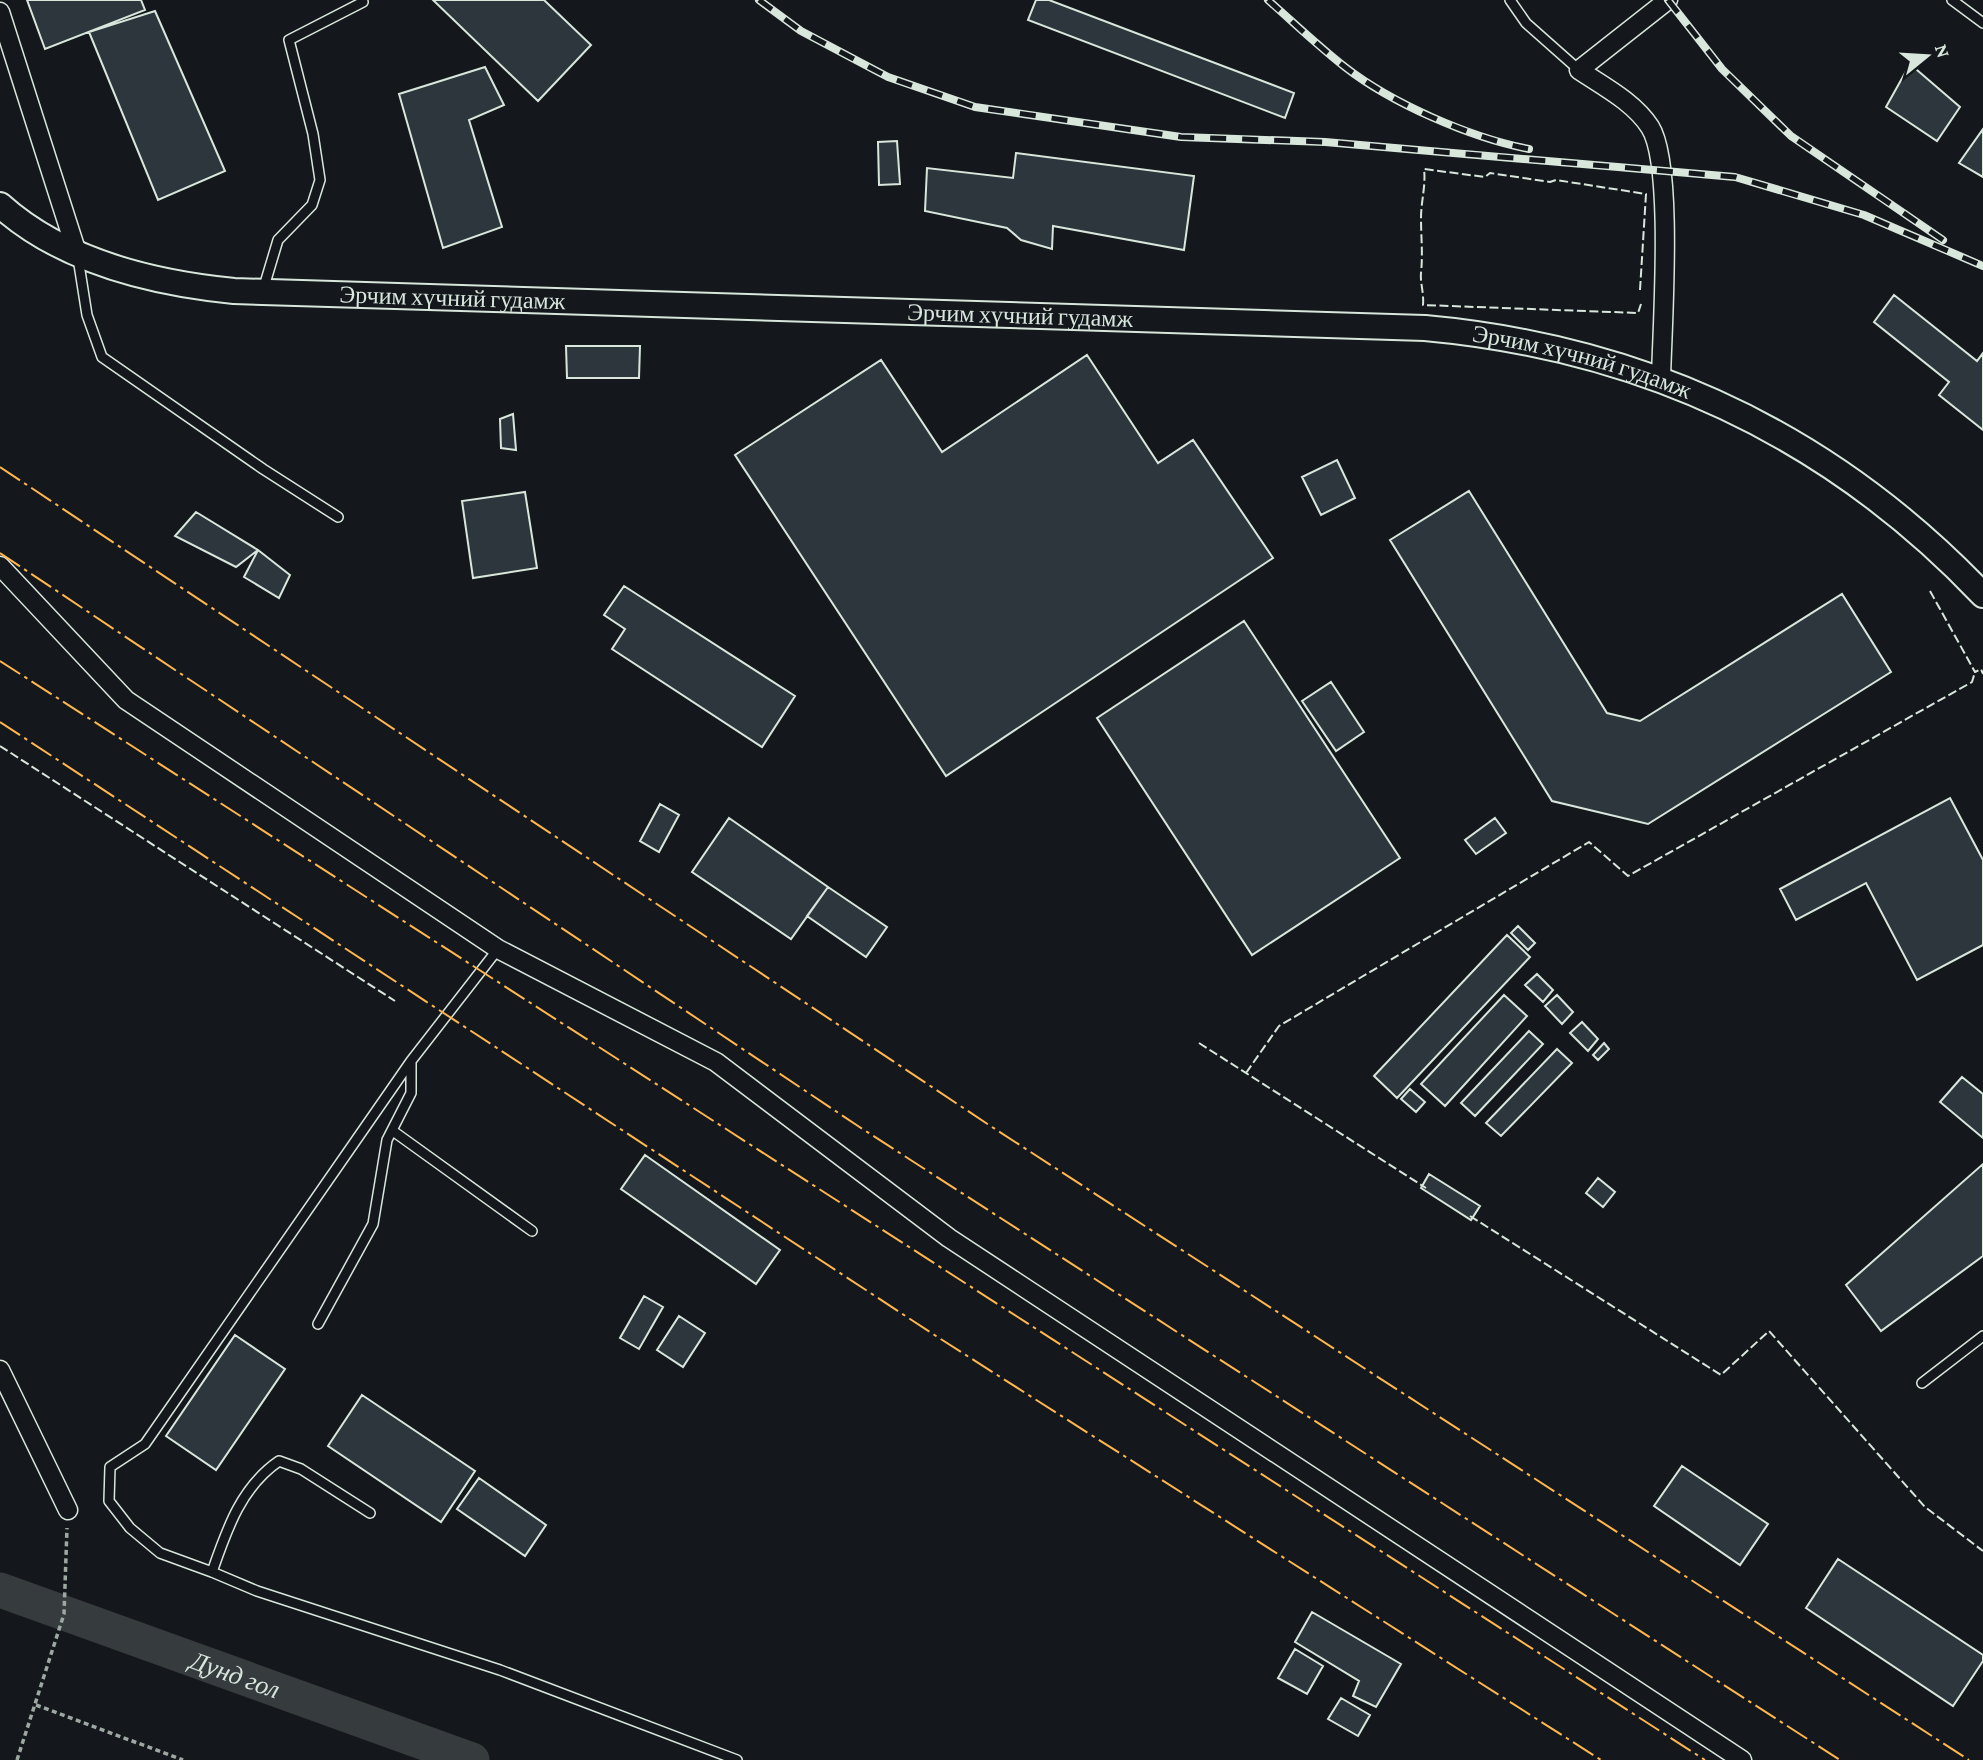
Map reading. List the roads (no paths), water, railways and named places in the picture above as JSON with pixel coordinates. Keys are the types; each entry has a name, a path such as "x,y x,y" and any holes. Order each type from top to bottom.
{"main road":[{"name":"Эрчим хүчний гудамж","path":"0,205 27,227 77,253 157,280 262,294 1425,328 1560,348 1661,379 1743,414 1836,469 1925,536 1983,595"}],"street":[{"path":"1661,379 1663,222 1660,152 1651,128 1642,116 1579,70 1668,0"},
{"path":"0,12 77,253"},
{"path":"0,566 126,699 498,949 716,1062 949,1238 1742,1760"},
{"path":"0,1370 68,1510"}],"lane":[{"path":"1510,0 1525,23 1579,70"},
{"path":"1952,0 1983,23"},
{"path":"262,294 278,240 312,205 320,180 313,134 289,40 363,2"},
{"path":"77,253 87,315 102,357 338,517"},
{"path":"498,949 411,1061 145,1444 110,1467 109,1501 130,1528 160,1553 257,1591 500,1670 737,1760"},
{"path":"318,1324 373,1224 387,1140 411,1093 411,1061"},
{"path":"393,1131 531,1231"},
{"path":"1922,1383 1983,1336"},
{"path":"212,1572 230,1522 258,1475 279,1461 301,1469 370,1513"}],"waterway":[{"name":"Дунд гол","path":"0,1590 472,1760"}],"railway":[{"path":"759,0 801,31 888,77 975,107 1181,137 1325,142 1735,177 1864,215 1983,266"},
{"path":"1268,0 1335,59 1385,93 1457,128 1529,149"},
{"path":"1668,0 1722,69 1791,136 1943,240"}]}
